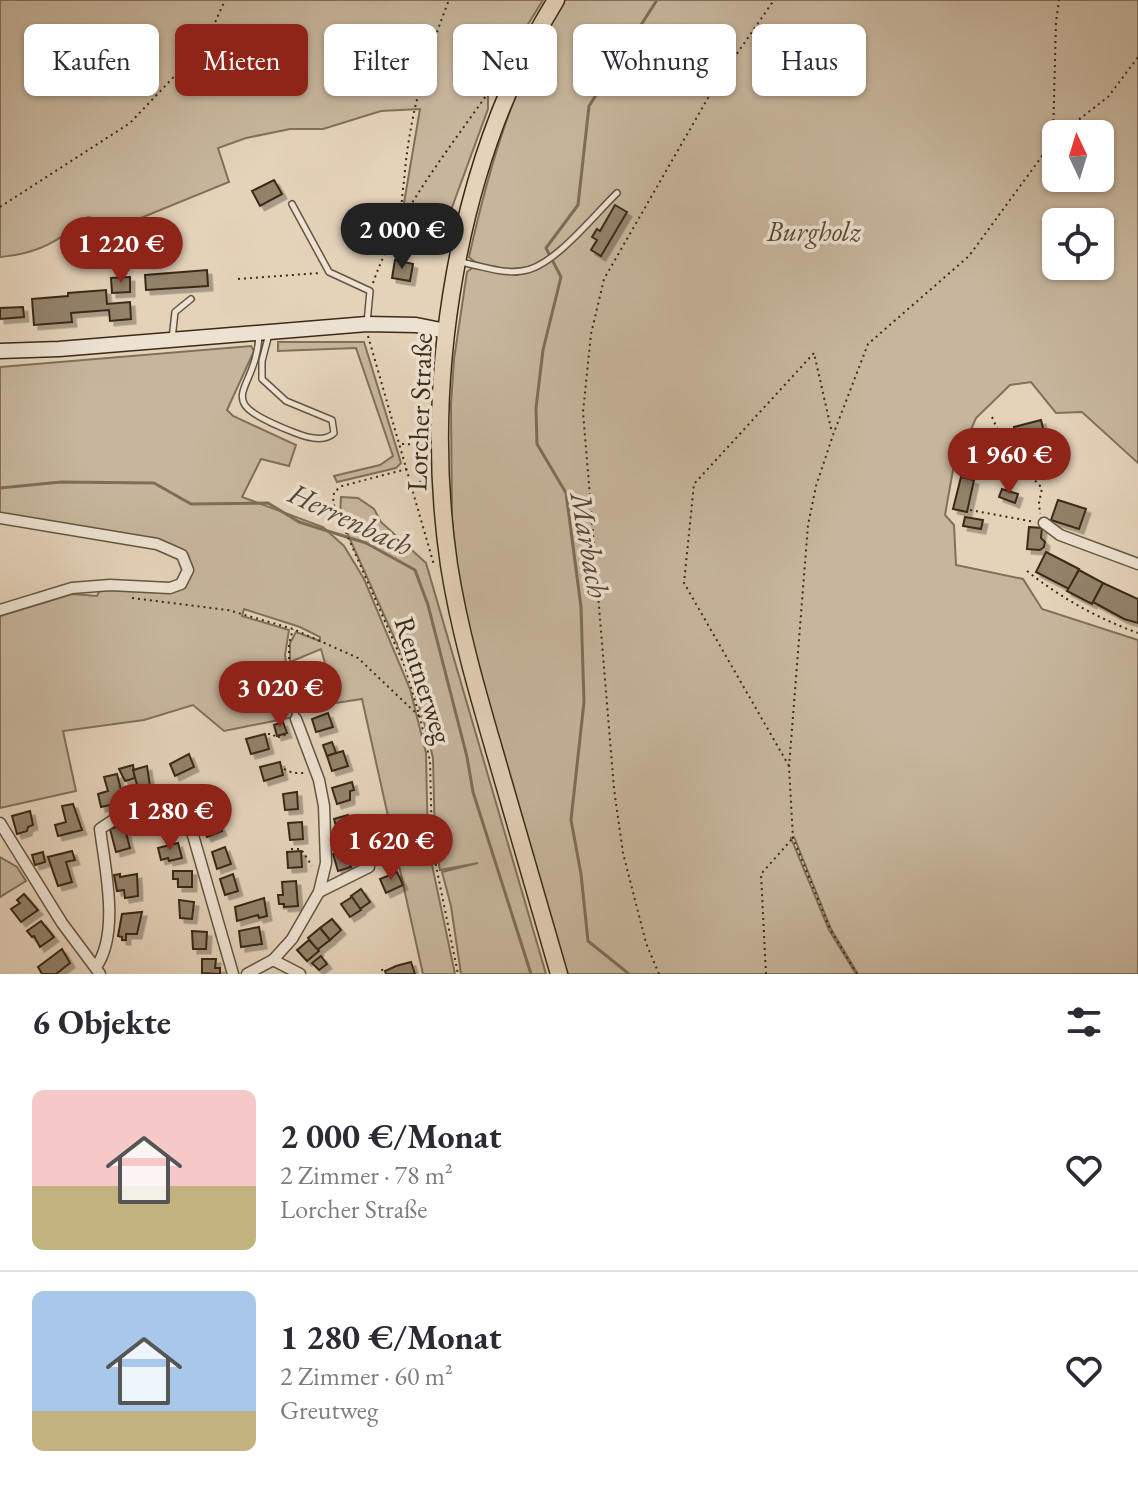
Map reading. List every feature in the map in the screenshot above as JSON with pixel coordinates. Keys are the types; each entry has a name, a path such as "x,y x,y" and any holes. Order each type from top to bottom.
{"main road":[{"name":"Lorcher Straße","path":"556,0 508,93 480,172 456,261 441,391 440,466 449,567 463,640 559,974"},
{"path":"0,351 264,332 368,330 416,325 446,331"}],"street":[{"path":"0,518 157,544 179,552 188,570 184,580 176,587 110,585 72,588 0,610"},
{"path":"1044,523 1060,535 1138,564"},
{"path":"247,974 273,960 292,939 319,892 326,863 324,806 315,770 298,725"},
{"path":"98,970 109,913 100,829 115,819 184,804 233,974"},
{"path":"0,823 62,923 98,970"},
{"path":"319,892 369,867"},
{"path":"273,960 300,974"}],"lane":[{"path":"456,261 513,272 538,267 561,249 617,193"},
{"path":"292,204 329,272 370,291 368,330"},
{"path":"172,340 175,312 191,299"},
{"path":"264,332 269,342 262,361 262,379 286,401 332,420 334,433 330,438 298,435 250,413 244,405 242,392 264,332"},
{"path":"290,674 298,725"}],"path":[{"path":"0,207 130,123 206,43 225,0"},
{"path":"402,221 406,159 415,103 428,53 449,0"},
{"path":"659,974 646,943 623,853 614,789 583,412 591,334 604,279 716,84 774,0"},
{"path":"1054,120 1059,0"},
{"path":"1078,120 1108,97 1138,57"},
{"path":"370,291 382,255 402,221 485,96"},
{"path":"857,974 830,929 793,838 789,767 808,525 816,486 868,344 969,256 1042,155"},
{"path":"238,279 329,272"},
{"path":"368,330 400,444 424,445 425,477 413,489"},
{"path":"789,767 684,583 694,484 814,353 833,435"},
{"path":"970,510 1044,523 1039,503 1042,488 1007,451 992,417"},
{"name":"Rentnerweg","path":"400,444 408,469 342,486 334,492 333,503 405,667 420,718 430,761 432,846 458,974"},
{"path":"1027,571 1059,596 1138,633"},
{"path":"128,597 228,610 293,629 358,658 420,718"},
{"path":"290,674 288,654 293,629"},
{"path":"268,734 276,738 298,725"},
{"path":"284,769 299,774 315,770"},
{"path":"766,974 761,874 793,838"},
{"path":"291,849 301,849 312,866 326,863"},
{"path":"382,969 383,974"}],"green space":[{"path":"0,0 543,0 528,24 453,24 453,96 488,96 488,109 443,232 422,231 413,223 404,203 420,109 381,111 323,129 290,129 246,138 218,148 229,182 131,222 116,223 88,217 47,245 26,253 0,257"},
{"name":"Burgholz","path":"564,0 1138,0 1138,463 1082,412 1056,413 1031,382 1010,385 976,418 953,470 945,515 954,525 956,565 1023,579 1042,609 1138,640 1138,974 858,974 831,929 794,837 791,838 829,930 856,974 567,974 468,628 452,520 451,404 454,359 467,272 472,268 517,275 541,267 540,263 523,268 493,268 469,257 516,96 557,96 557,24 550,24"},
{"path":"278,342 364,342 401,463 396,468 337,482 334,476 380,465 393,456 356,348 278,351"},
{"path":"251,346 254,351 227,410 233,416 296,445 289,466 261,459 242,497 323,527 344,546 364,579 410,689 426,753 428,846 455,974 423,974 362,699 336,703 321,649 290,662 290,643 296,632 320,641 320,637 300,627 244,609 242,616 289,630 285,655 294,717 224,731 193,705 144,720 63,731 76,791 0,808 0,616 72,594 97,596 100,590 166,591 188,578 180,550 0,514 0,367"},
{"path":"341,497 358,498 374,509 381,522 426,563 546,974 461,974 451,906 442,872 478,863 440,870 435,843 433,758 426,729 407,666 340,517"},
{"path":"0,857 17,867 26,881 0,897"}],"building":[{"path":"274,180 282,194 260,206 252,191"},
{"path":"615,205 627,212 601,256 591,250 597,240 592,237 597,229 600,231"},
{"path":"395,260 413,264 410,281 392,278"},
{"path":"207,270 208,286 146,290 145,275"},
{"path":"130,277 130,292 112,293 111,278"},
{"path":"106,290 107,304 130,302 131,319 110,321 109,310 71,313 72,322 34,325 32,299"},
{"path":"23,307 24,317 0,319 0,308"},
{"path":"1041,420 1045,436 1018,443 1014,427"},
{"path":"961,477 974,480 967,512 953,509"},
{"path":"1002,489 1018,494 1015,503 999,497"},
{"path":"1058,500 1086,509 1079,529 1051,520"},
{"path":"965,517 983,520 981,529 963,526"},
{"path":"1029,527 1042,528 1041,538 1045,542 1040,550 1027,549"},
{"path":"1046,552 1079,569 1069,589 1036,572"},
{"path":"1079,570 1103,583 1092,604 1067,591"},
{"path":"1103,583 1138,599 1138,623 1093,602"},
{"path":"321,679 325,692 308,698 304,684"},
{"path":"328,713 333,727 316,732 312,719"},
{"path":"283,722 287,733 277,736 274,725"},
{"path":"265,734 269,749 251,754 246,739"},
{"path":"332,742 336,753 327,756 323,745"},
{"path":"343,751 348,766 332,771 327,756"},
{"path":"189,754 194,767 175,776 170,764"},
{"path":"280,762 283,775 264,781 260,767"},
{"path":"133,765 135,778 125,781 119,769"},
{"path":"147,766 151,793 140,796 133,770"},
{"path":"117,774 124,802 101,807 98,794 108,791 104,777"},
{"path":"352,782 354,790 350,791 350,800 337,804 332,788"},
{"path":"206,787 212,800 198,807 192,794"},
{"path":"297,792 298,809 285,810 283,794"},
{"path":"73,804 82,830 58,836 55,825 66,822 62,806"},
{"path":"30,811 33,825 17,834 12,816"},
{"path":"169,813 174,828 160,832 156,817"},
{"path":"348,815 353,832 339,836 334,819"},
{"path":"211,816 216,818 222,831 207,837 201,824"},
{"path":"302,822 303,839 290,840 288,823"},
{"path":"124,825 130,848 116,852 110,829"},
{"path":"178,843 182,858 161,860 158,848"},
{"path":"225,847 231,864 217,869 212,852"},
{"path":"346,850 351,867 338,871 333,854"},
{"path":"72,851 75,860 66,862 72,882 58,886 48,857"},
{"path":"301,851 302,867 288,868 287,852"},
{"path":"370,851 373,860 362,863 359,854"},
{"path":"43,852 45,862 35,865 32,855"},
{"path":"173,871 192,871 192,887 178,887"},
{"path":"397,872 403,885 386,893 380,879"},
{"path":"120,874 120,877 137,874 138,896 125,898 124,890 117,891 114,875"},
{"path":"233,874 238,891 225,895 220,879"},
{"path":"296,881 298,906 284,907 284,904 279,904 278,895 283,895 282,882"},
{"path":"361,889 370,902 360,909 351,896"},
{"path":"24,894 38,910 21,922 11,909 20,903 17,900"},
{"path":"352,897 361,910 350,917 341,904"},
{"path":"264,898 267,916 259,918 258,915 237,921 235,907"},
{"path":"179,900 194,902 192,919 180,918"},
{"path":"142,912 137,934 126,934 126,940 122,940 118,936 122,914"},
{"path":"332,919 341,930 330,940 320,928"},
{"path":"41,921 54,937 40,947 27,931"},
{"path":"259,927 262,944 241,947 239,931"},
{"path":"320,928 330,940 317,950 308,938"},
{"path":"192,931 207,932 206,949 193,949"},
{"path":"309,940 319,951 307,961 297,950"},
{"path":"62,949 70,963 56,974 42,974 38,967"},
{"path":"321,956 327,964 319,970 312,963"},
{"path":"202,959 216,959 215,968 220,968 220,974 202,973"},
{"path":"411,962 415,974 386,974 385,971"}],"waterway":[{"name":"Marbach","path":"629,974 588,941 571,820 584,702 581,607 566,493 537,444 536,408 543,350 561,277 546,248 578,205 589,106 657,0"},
{"name":"Herrenbach","path":"0,488 61,482 154,483 191,504 268,503 299,522 366,543 415,570 428,605 473,792 531,974"}]}
